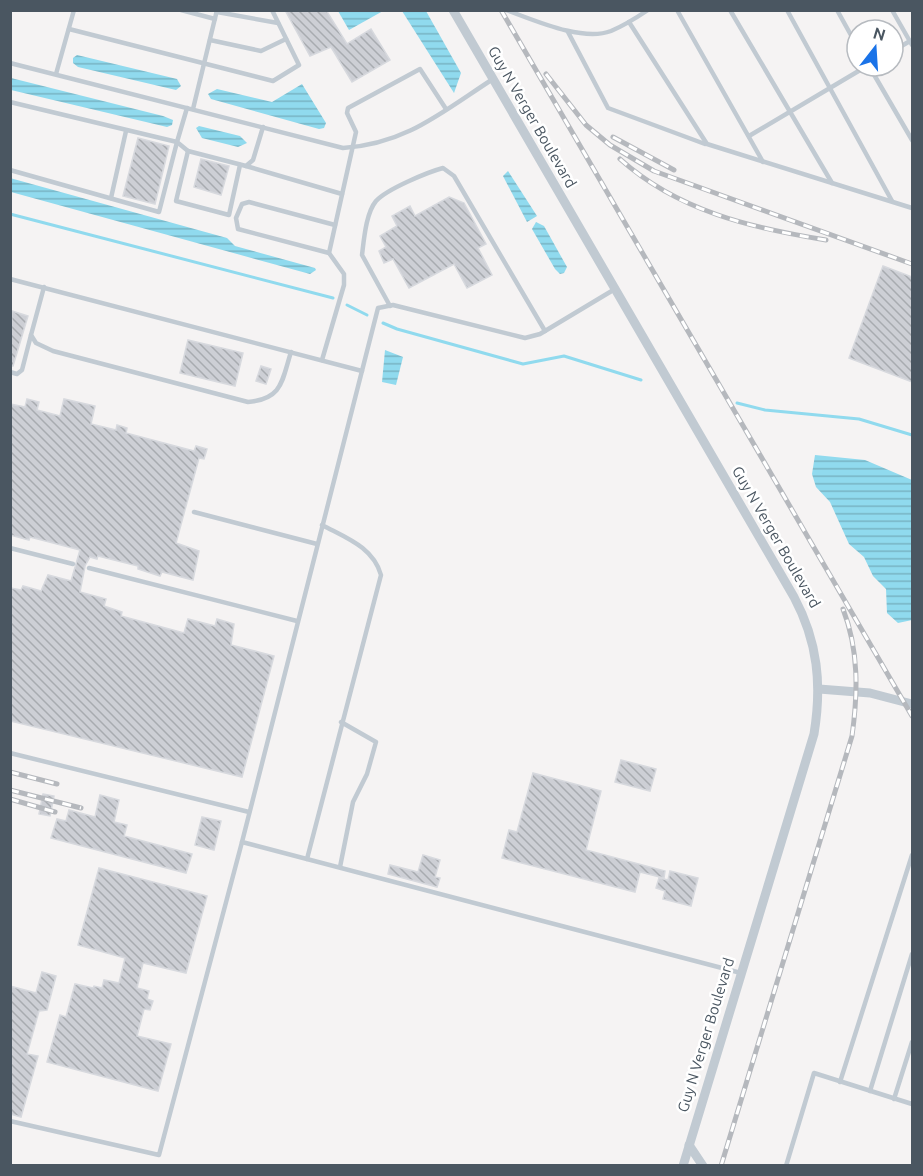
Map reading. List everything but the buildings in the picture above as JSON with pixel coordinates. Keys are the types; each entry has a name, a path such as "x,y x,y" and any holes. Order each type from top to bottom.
{"street":[{"name":"Guy N Verger Boulevard","path":"453,10 804,616 818,664 819,689 814,734 683,1166"},
{"path":"819,689 870,693 912,704"},
{"path":"689,1145 703,1166"}],"lane":[{"path":"56,74 74,10"},
{"path":"181,10 215,20"},
{"path":"69,29 273,81 299,65 272,10"},
{"path":"506,10 568,32 609,32 648,10"},
{"path":"677,10 763,162"},
{"path":"730,10 832,183"},
{"path":"787,10 892,201"},
{"path":"837,10 845,24"},
{"path":"892,10 912,42"},
{"path":"193,109 217,11 278,23"},
{"path":"629,22 706,144"},
{"path":"568,32 608,108 706,144 912,208"},
{"path":"210,40 261,51 286,39"},
{"path":"10,63 343,148 389,141 493,79"},
{"path":"329,253 356,132 347,113 348,108 420,69 446,109"},
{"path":"749,136 848,78"},
{"path":"875,78 912,140"},
{"path":"10,102 177,142 188,151 342,194"},
{"path":"10,170 159,212 187,108"},
{"path":"246,166 253,160 263,127"},
{"path":"111,198 126,131"},
{"path":"188,151 176,201 229,215 240,165"},
{"path":"390,306 362,255 369,216 376,201 424,173 443,168 454,176 545,331"},
{"path":"322,360 344,285 344,274 329,253 238,229 236,218 242,204 249,202 335,225"},
{"path":"10,279 362,371"},
{"path":"10,372 17,374 22,370 44,287"},
{"path":"10,1121 159,1155 242,842 378,308 390,306 525,338 545,331 615,289"},
{"path":"31,335 36,343 52,351 248,402 270,397 280,389 291,352"},
{"path":"194,512 317,544"},
{"path":"307,859 381,575 377,563 368,550 322,525"},
{"path":"10,548 73,564"},
{"path":"88,568 297,621"},
{"path":"340,867 353,802 367,774 376,742 341,722"},
{"path":"10,753 249,812"},
{"path":"242,842 741,973"},
{"path":"840,1082 912,855"},
{"path":"870,1091 912,954"},
{"path":"894,1099 912,1042"},
{"path":"786,1166 813,1073 912,1104"}],"water":[{"path":"338,11 383,11 349,30"},
{"path":"402,11 426,11 461,73 454,93"},
{"path":"77,55 177,79 181,86 176,90 78,67 73,63 73,58"},
{"path":"11,78 163,116 173,120 172,125 167,127 11,90"},
{"path":"302,84 326,123 324,128 319,129 211,99 208,94 217,89 272,102"},
{"path":"199,126 240,136 247,143 238,147 202,138 196,128"},
{"path":"508,171 537,216 527,222 503,176"},
{"path":"10,178 227,238 235,246 316,270 310,274 11,192"},
{"path":"536,222 544,226 567,267 564,273 560,274 555,269 532,229"},
{"path":"385,350 403,357 396,385 382,382"},
{"path":"815,455 865,460 912,480 912,620 898,623 887,613 886,589 873,576 864,557 849,544 830,502 816,487 812,474"}],"waterway":[{"path":"10,214 333,298"},
{"path":"347,305 367,315"},
{"path":"383,323 397,329 523,364 564,356 641,380"},
{"path":"737,403 765,410 859,419 912,435"}],"railway":[{"path":"501,10 912,716"},
{"path":"546,74 586,125 610,145 654,171 912,264"},
{"path":"613,137 674,170"},
{"path":"620,159 642,177 691,204 743,223 826,240"},
{"path":"721,1166 852,736 856,672 852,640 843,609"},
{"path":"10,772 57,784"},
{"path":"10,790 81,808"},
{"path":"10,799 55,812"}]}
